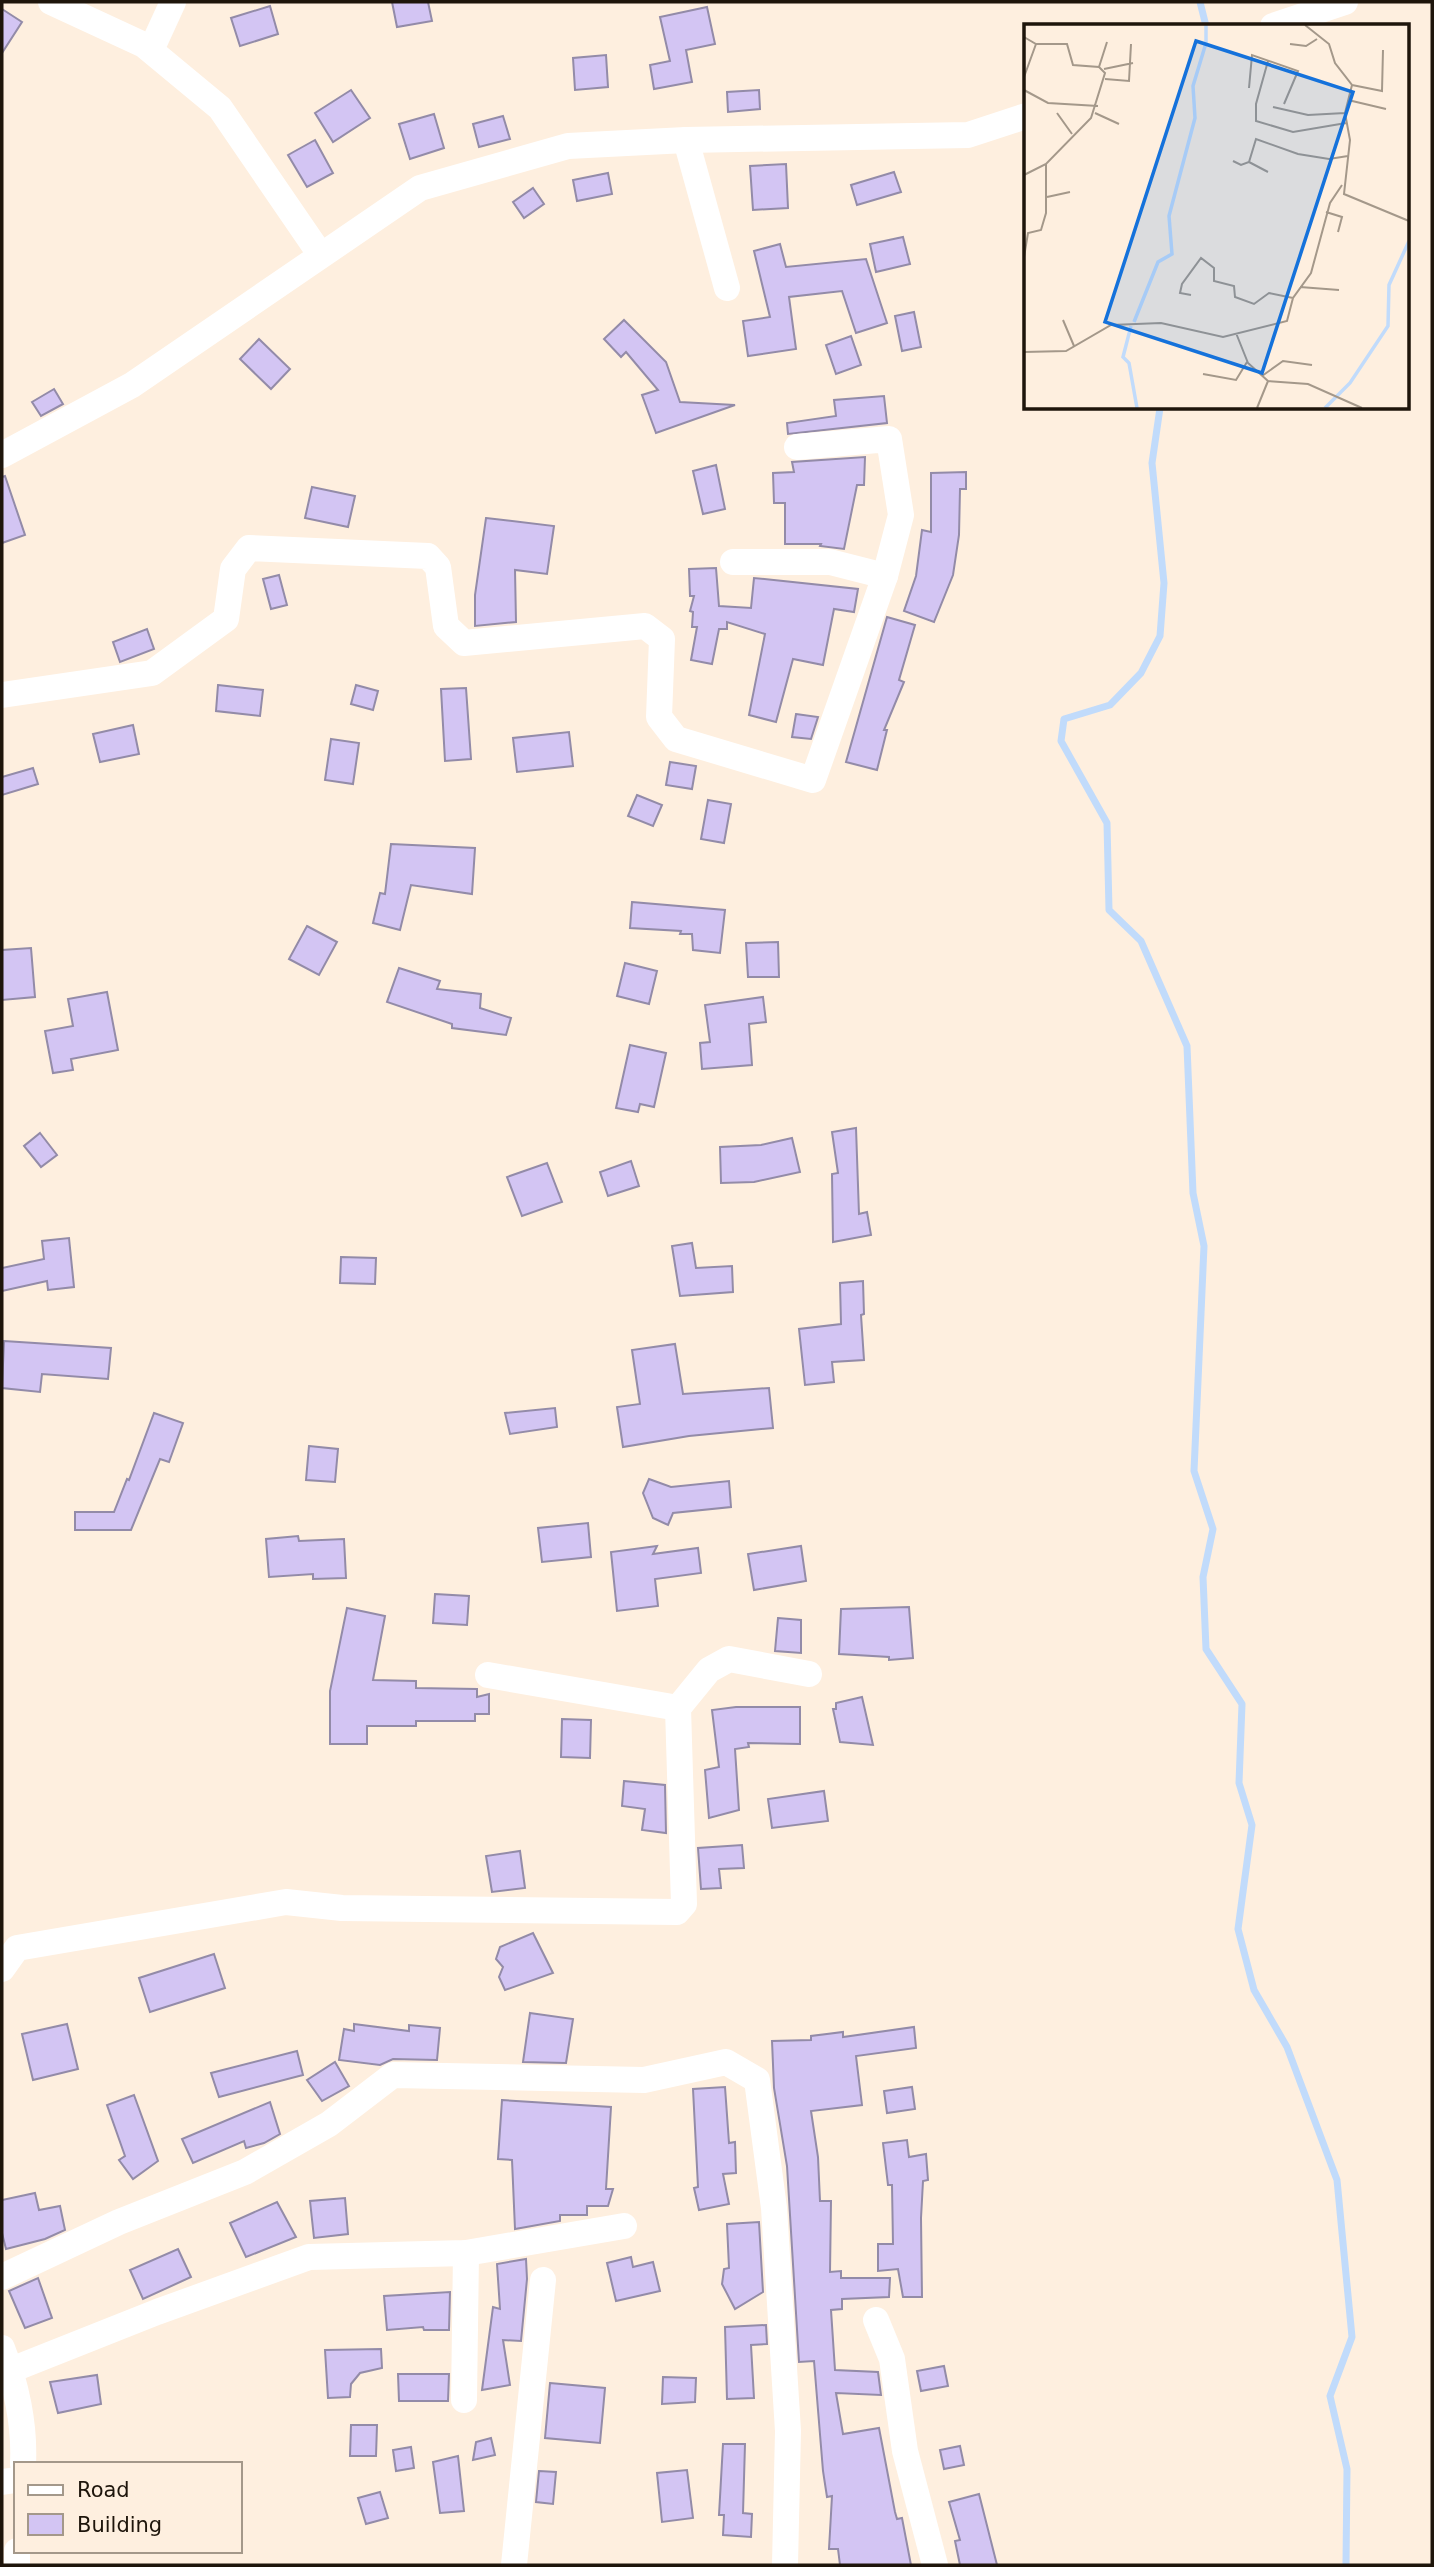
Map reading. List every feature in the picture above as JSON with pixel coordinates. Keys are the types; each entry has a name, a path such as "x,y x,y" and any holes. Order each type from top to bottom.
{"street":[{"path":"51,2 151,50 220,108 320,254"},
{"path":"151,50 173,2"},
{"path":"1279,24 1345,2"},
{"path":"2,455 132,385 420,188 568,146 686,140 968,135 1024,117"},
{"path":"686,140 727,288"},
{"path":"2,695 152,673 226,619 233,569 249,548 428,556 438,566 446,626 464,643 645,626 662,639 659,716 676,739 813,780 885,576 901,515 889,439 797,447"},
{"path":"733,562 830,562 885,576"},
{"path":"2,1969 17,1948 286,1902 342,1909 677,1912 684,1904 678,1708 709,1670 729,1659 809,1674"},
{"path":"488,1675 678,1708"},
{"path":"2,2277 119,2221 245,2172 329,2124 393,2075 644,2080 726,2062 757,2080 774,2208 788,2431 785,2565"},
{"path":"23,2462 24,2442 6,2359 157,2312 309,2257 466,2253 624,2226"},
{"path":"538,2329 540,2241"},
{"path":"464,2400 466,2253"},
{"path":"514,2565 543,2280"},
{"path":"876,2320 892,2359 905,2451 935,2565"}],"building":[{"path":"392,2 428,2 432,21 397,27"},
{"path":"270,6 278,34 240,46 231,18"},
{"path":"707,7 715,44 686,50 692,82 654,89 650,65 670,61 660,17"},
{"path":"2,9 22,22 2,53"},
{"path":"606,55 608,87 575,90 573,58"},
{"path":"351,90 370,118 333,142 315,113"},
{"path":"759,90 760,109 728,112 727,92"},
{"path":"434,114 444,148 410,159 399,124"},
{"path":"503,116 510,139 479,147 473,124"},
{"path":"315,140 333,173 307,187 288,155"},
{"path":"786,164 788,208 753,210 750,166"},
{"path":"894,172 901,192 857,205 851,185"},
{"path":"608,173 612,194 577,201 573,180"},
{"path":"533,188 544,204 524,218 513,202"},
{"path":"903,237 910,264 876,272 870,244"},
{"path":"780,244 786,267 866,259 887,323 856,333 842,291 789,297 796,349 748,356 743,321 770,317 754,251"},
{"path":"914,312 921,347 902,351 895,316"},
{"path":"624,320 666,362 680,402 735,405 656,433 642,395 658,390 626,352 621,357 604,339"},
{"path":"851,336 861,365 836,374 826,345"},
{"path":"259,339 290,369 271,389 240,359"},
{"path":"54,389 63,404 41,416 32,402"},
{"path":"884,396 887,423 788,434 787,423 836,416 834,400"},
{"path":"865,457 864,485 857,485 844,549 820,546 821,544 785,544 785,503 774,503 773,473 794,472 792,462"},
{"path":"716,465 725,509 703,514 693,471"},
{"path":"966,472 966,489 960,489 959,535 953,575 934,622 904,611 916,576 922,530 931,532 931,473"},
{"path":"5,476 25,535 2,543 2,477"},
{"path":"312,487 355,496 348,527 305,518"},
{"path":"486,518 554,526 547,574 515,570 516,622 475,626 475,595"},
{"path":"716,568 719,606 751,608 754,578 858,589 854,612 834,609 823,665 793,659 776,722 749,715 765,634 727,622 727,629 719,629 712,664 691,660 697,627 692,627 693,612 690,611 694,596 690,596 689,569"},
{"path":"279,575 287,605 271,609 263,579"},
{"path":"887,617 915,625 899,680 904,682 884,730 887,730 877,770 846,762"},
{"path":"147,629 154,649 120,662 113,642"},
{"path":"218,685 263,690 260,716 216,711"},
{"path":"356,685 378,691 373,710 351,704"},
{"path":"466,688 471,759 445,761 441,689"},
{"path":"796,714 818,717 811,739 792,737"},
{"path":"133,725 139,754 100,762 93,734"},
{"path":"569,732 573,766 517,772 513,738"},
{"path":"331,739 359,743 353,784 325,780"},
{"path":"670,762 696,766 692,789 666,785"},
{"path":"33,768 38,784 2,795 2,777"},
{"path":"637,795 662,805 653,826 628,816"},
{"path":"708,800 731,804 724,843 701,839"},
{"path":"391,844 475,848 472,894 411,885 400,930 373,923 380,893 385,894"},
{"path":"632,902 725,910 720,953 693,950 692,934 630,928"},
{"path":"307,926 337,942 319,975 289,959"},
{"path":"778,942 779,977 748,977 746,943"},
{"path":"31,948 35,997 2,1000 2,950"},
{"path":"625,963 657,971 649,1004 617,996"},
{"path":"399,968 440,981 437,989 481,994 480,1008 511,1018 506,1035 452,1028 452,1024 387,1002"},
{"path":"107,992 118,1050 71,1059 73,1070 53,1073 45,1031 73,1026 68,999"},
{"path":"763,997 766,1022 749,1024 752,1065 702,1069 700,1043 710,1042 705,1005"},
{"path":"630,1045 666,1053 654,1107 640,1104 638,1112 616,1108"},
{"path":"856,1128 859,1214 867,1212 871,1235 833,1242 832,1174 838,1173 832,1132"},
{"path":"40,1133 57,1155 41,1167 24,1146"},
{"path":"792,1138 800,1172 754,1182 721,1183 720,1147 761,1145"},
{"path":"631,1161 639,1186 608,1196 600,1172"},
{"path":"547,1163 562,1202 522,1216 507,1177"},
{"path":"69,1238 74,1287 48,1290 47,1281 2,1291 2,1268 44,1259 42,1241"},
{"path":"692,1243 696,1268 732,1266 733,1292 680,1296 672,1246"},
{"path":"341,1257 376,1258 375,1284 340,1283"},
{"path":"863,1281 864,1314 861,1315 864,1360 832,1362 834,1382 805,1385 799,1329 841,1324 840,1283"},
{"path":"4,1341 111,1348 108,1379 42,1374 40,1392 2,1388"},
{"path":"675,1344 683,1394 769,1388 773,1428 689,1436 623,1447 617,1407 640,1404 632,1350"},
{"path":"555,1408 557,1427 510,1434 505,1413"},
{"path":"154,1413 183,1423 169,1462 160,1459 131,1530 75,1530 75,1512 114,1512"},
{"path":"309,1446 338,1449 335,1482 306,1480"},
{"path":"649,1479 671,1487 729,1481 731,1507 673,1513 668,1525 653,1518 643,1493"},
{"path":"588,1523 591,1557 542,1562 538,1528"},
{"path":"298,1536 299,1541 344,1539 346,1578 313,1579 313,1574 269,1577 266,1539"},
{"path":"657,1546 653,1554 698,1548 701,1573 655,1579 658,1606 617,1611 611,1552"},
{"path":"801,1546 806,1581 754,1590 748,1554"},
{"path":"435,1594 469,1596 467,1625 433,1623"},
{"path":"909,1607 913,1658 889,1660 889,1657 839,1654 841,1609"},
{"path":"347,1608 385,1616 373,1680 416,1681 416,1688 477,1689 477,1697 489,1694 489,1714 475,1714 475,1721 416,1721 416,1726 367,1726 367,1744 330,1744 330,1691"},
{"path":"778,1618 801,1620 801,1653 775,1651"},
{"path":"862,1697 873,1745 840,1742 833,1709 836,1709 836,1703"},
{"path":"736,1707 800,1707 800,1744 748,1743 749,1747 735,1749 739,1810 709,1818 705,1770 719,1767 712,1710"},
{"path":"562,1719 591,1720 590,1758 561,1757"},
{"path":"624,1781 665,1785 666,1833 642,1830 645,1809 622,1806"},
{"path":"824,1791 828,1821 772,1828 768,1799"},
{"path":"742,1845 744,1868 719,1869 721,1888 701,1889 698,1848"},
{"path":"520,1851 525,1888 492,1892 486,1856"},
{"path":"533,1933 553,1973 505,1990 499,1977 503,1967 496,1959 500,1947"},
{"path":"214,1954 225,1988 150,2012 139,1978"},
{"path":"530,2013 573,2019 566,2063 523,2062"},
{"path":"67,2024 78,2069 33,2080 22,2034"},
{"path":"354,2024 409,2031 409,2025 440,2028 437,2060 393,2059 380,2065 339,2060 344,2029 354,2031"},
{"path":"914,2027 916,2048 856,2056 862,2105 811,2111 818,2157 820,2201 831,2201 830,2272 841,2271 841,2278 890,2278 889,2297 842,2299 842,2309 831,2310 835,2370 878,2372 881,2395 836,2393 843,2434 879,2428 895,2512 897,2519 902,2518 911,2565 840,2565 838,2549 829,2549 832,2496 827,2497 823,2471 814,2361 799,2362 787,2166 774,2088 772,2041 811,2040 811,2036 843,2032 843,2037"},
{"path":"297,2051 303,2075 219,2097 211,2073"},
{"path":"335,2062 349,2086 322,2101 307,2080"},
{"path":"725,2087 729,2143 735,2142 736,2173 723,2174 729,2204 699,2210 694,2188 698,2187 693,2089"},
{"path":"912,2087 915,2109 887,2113 884,2091"},
{"path":"134,2095 158,2161 133,2179 119,2160 125,2156 107,2105"},
{"path":"502,2100 611,2107 606,2189 613,2189 608,2206 587,2206 587,2215 560,2215 560,2221 515,2229 512,2160 498,2159"},
{"path":"270,2102 280,2134 264,2143 246,2148 244,2141 193,2163 182,2139"},
{"path":"907,2140 909,2157 926,2154 928,2180 923,2181 921,2218 922,2297 903,2297 898,2269 878,2271 878,2244 893,2244 892,2185 888,2185 883,2143"},
{"path":"35,2193 39,2210 60,2206 65,2230 45,2239 6,2249 2,2233 2,2200"},
{"path":"345,2198 348,2234 314,2238 310,2201"},
{"path":"277,2202 296,2237 246,2257 230,2223"},
{"path":"759,2222 763,2292 735,2309 722,2284 724,2269 729,2268 727,2224"},
{"path":"178,2249 191,2277 143,2299 130,2270"},
{"path":"631,2257 633,2267 653,2262 660,2291 616,2301 607,2263"},
{"path":"526,2259 527,2279 521,2341 503,2340 510,2385 482,2390 493,2307 500,2309 497,2264"},
{"path":"38,2278 52,2318 25,2328 9,2291"},
{"path":"450,2292 449,2330 424,2330 423,2327 387,2330 384,2296"},
{"path":"766,2325 767,2344 751,2345 754,2398 727,2399 725,2327"},
{"path":"381,2349 382,2368 360,2373 351,2384 350,2397 328,2398 325,2350"},
{"path":"944,2366 948,2386 921,2391 917,2371"},
{"path":"398,2374 449,2374 448,2401 399,2401"},
{"path":"97,2375 101,2404 58,2413 50,2382"},
{"path":"663,2377 696,2378 695,2402 662,2404"},
{"path":"550,2383 605,2388 600,2443 545,2438"},
{"path":"351,2425 377,2425 376,2456 350,2456"},
{"path":"491,2438 495,2455 473,2460 476,2442"},
{"path":"723,2444 745,2444 743,2513 752,2514 751,2537 723,2535 724,2515 719,2515"},
{"path":"960,2446 964,2465 944,2469 940,2450"},
{"path":"411,2447 414,2468 396,2471 393,2450"},
{"path":"458,2456 464,2511 440,2513 433,2462"},
{"path":"687,2470 693,2518 662,2522 657,2473"},
{"path":"539,2471 556,2472 553,2504 536,2502"},
{"path":"380,2492 388,2518 366,2524 358,2498"},
{"path":"979,2494 997,2565 960,2565 955,2541 960,2540 949,2502"}],"waterway":[{"path":"1200,2 1206,24"},
{"path":"1160,410 1152,463 1164,583 1160,636 1141,673 1110,705 1064,719 1061,741 1107,823 1109,910 1141,941 1187,1046 1193,1193 1204,1246 1194,1471 1213,1529 1203,1577 1206,1649 1242,1704 1239,1783 1252,1825 1238,1929 1254,1990 1287,2047 1337,2180 1352,2337 1330,2396 1347,2469 1346,2565"}]}
